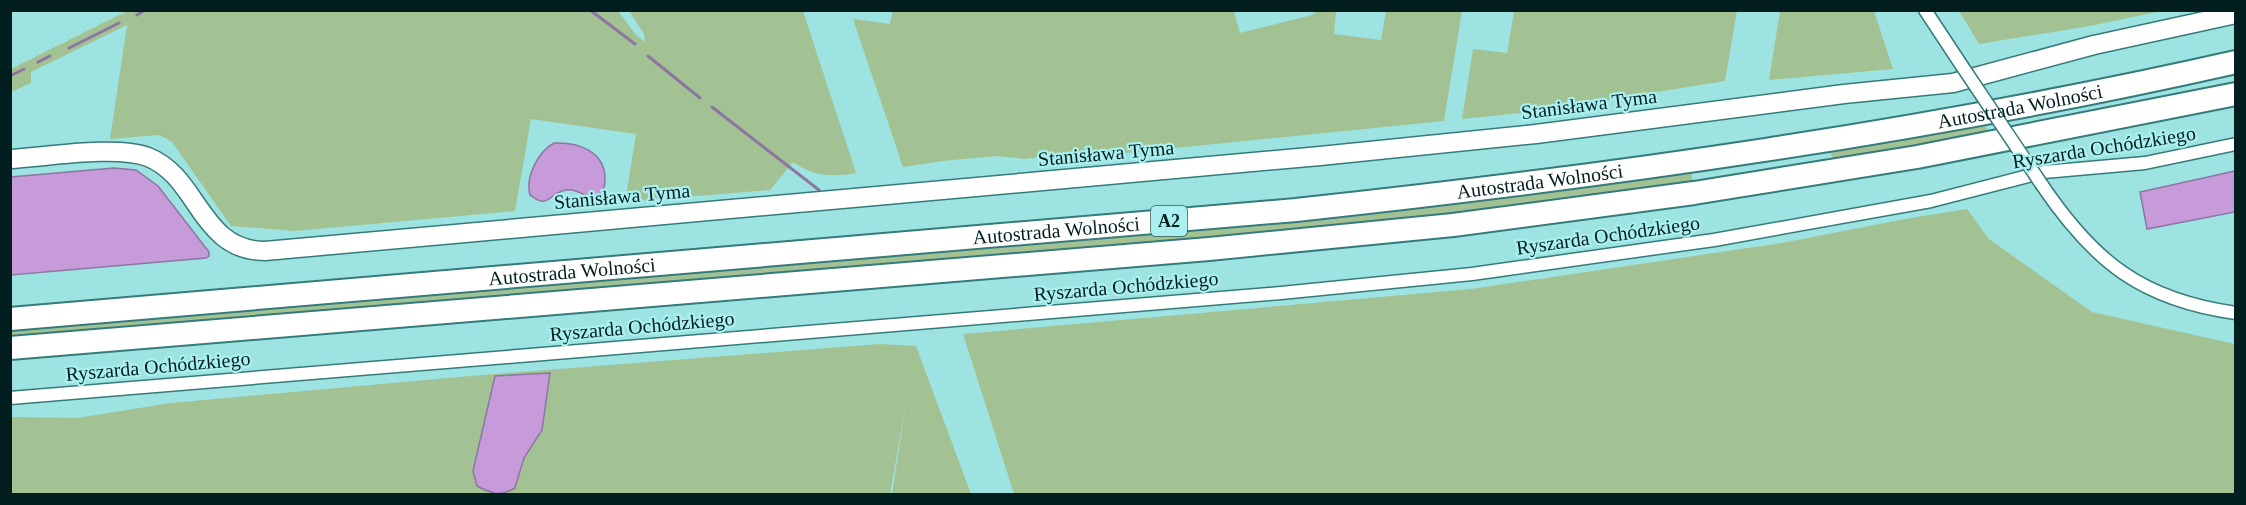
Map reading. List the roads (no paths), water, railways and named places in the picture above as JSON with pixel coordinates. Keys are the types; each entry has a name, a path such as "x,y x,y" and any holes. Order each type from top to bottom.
{"highway":[{"name":"Autostrada Wolności","path":"10,319 1284,211 1451,193 1760,151 1903,128 2235,62"},
{"name":"Autostrada Wolności","path":"10,348 1209,249 1453,225 1609,205 1917,157 2235,94"}],"street":[{"path":"1925,10 2076,232 2098,255 2123,274 2150,290 2182,303 2235,313"},
{"name":"Stanisława Tyma","path":"10,159 112,152 132,153 149,158 171,172 221,236 246,250 266,251 1360,153 1547,133 1844,94 1953,83 2094,45 2235,14"},
{"name":"Ryszarda Ochódzkiego","path":"10,398 1141,305 1425,279 1714,240 1911,205 2044,172 2145,163 2235,144"}],"waterway":[{"path":"137,15 145,10"},
{"path":"590,10 635,44"},
{"path":"69,48 119,23"},
{"path":"38,62 50,56"},
{"path":"648,56 700,98"},
{"path":"10,76 24,69"},
{"path":"712,107 819,190"}]}
